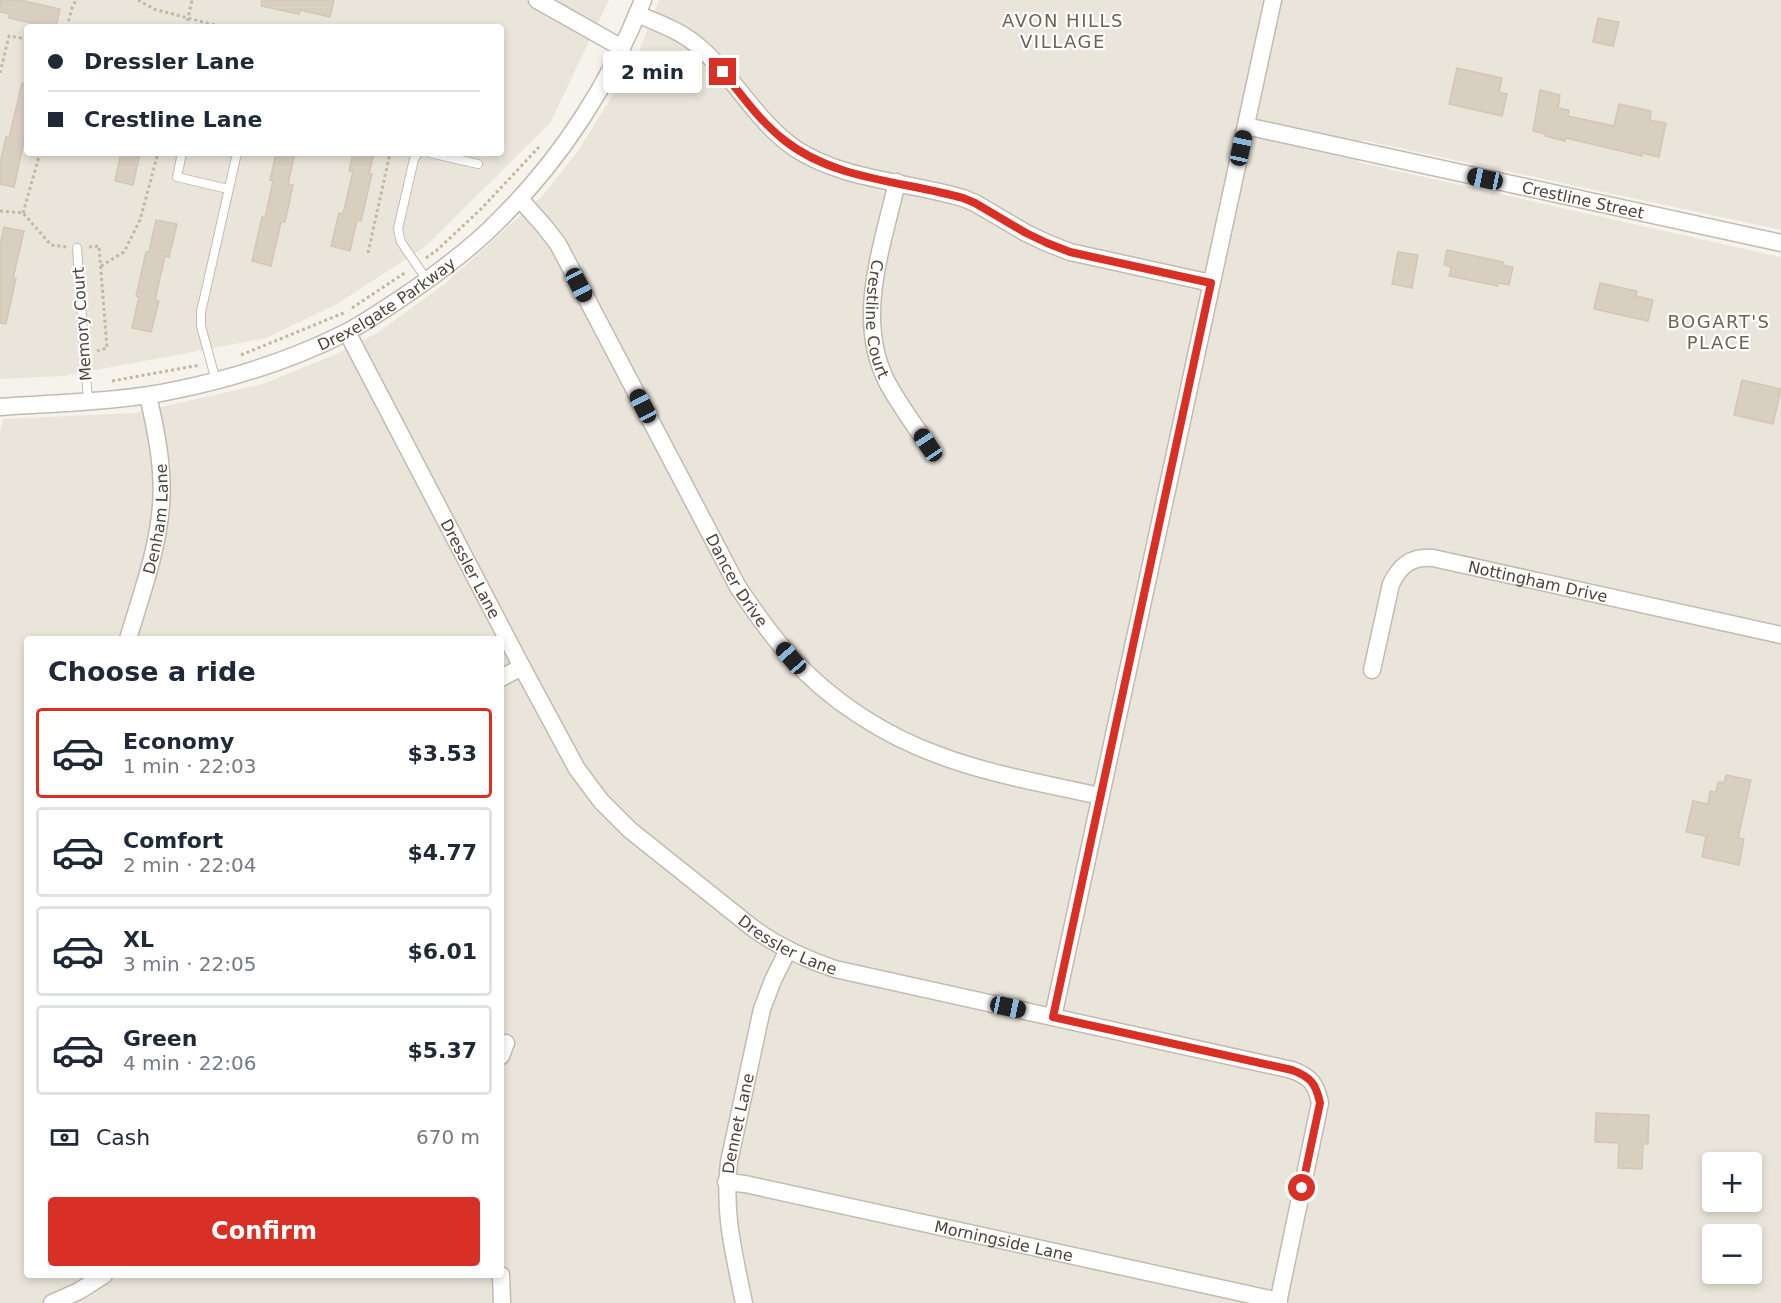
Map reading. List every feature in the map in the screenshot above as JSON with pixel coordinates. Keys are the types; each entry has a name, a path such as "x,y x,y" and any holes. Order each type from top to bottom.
{"street":[{"path":"537,0 622,48"},
{"path":"1053,1017 1273,0"},
{"path":"640,7 665,26 697,45 710,57 772,130 797,150 814,159 836,168 949,194 975,203 1026,233 1070,252 1211,283"},
{"name":"Drexelgate Parkway","path":"0,407 148,396 216,381 286,358 347,332 394,303 472,244 520,199 540,175 593,100 622,48 640,7"},
{"name":"Crestline Street","path":"1246,126 1781,243"},
{"name":"Crestline Court","path":"897,182 874,286 872,305 875,344 885,379 928,445"},
{"name":"Dancer Drive","path":"520,199 558,244 738,587 791,658 822,687 860,715 918,747 941,757 989,771 1100,796"},
{"name":"Dressler Lane","path":"347,332 569,756 601,801 630,830 725,906 772,942 835,969 1292,1070 1311,1080 1317,1090 1320,1103 1278,1302"},
{"name":"Denham Lane","path":"129,636 154,546 161,504 162,485 153,414 148,396"},
{"name":"Nottingham Drive","path":"1372,670 1391,584 1402,566 1422,557 1781,635"},
{"path":"504,676 522,667"},
{"name":"Dennet Lane","path":"744,1303 728,1225 726,1182 732,1143 762,1009 788,950"},
{"name":"Morningside Lane","path":"726,1182 745,1184 1278,1302"},
{"path":"52,1303 79,1291 99,1278"},
{"path":"501,1278 502,1303"}],"lane":[{"path":"181,156 177,177 228,189"},
{"path":"216,381 201,326 201,312 236,156"},
{"path":"416,156 398,229 401,242 427,280"},
{"path":"443,156 478,164"},
{"name":"Memory Court","path":"77,248 88,400"}],"path":[{"path":"68,24 76,0"},
{"path":"138,0 153,9 211,24"},
{"path":"187,24 192,0"},
{"path":"0,74 9,36 24,38"},
{"path":"436,251 523,166 545,140"},
{"path":"23,213 39,156"},
{"path":"101,266 124,252 140,220 157,156"},
{"path":"368,253 389,156"},
{"path":"233,358 347,312 397,279"},
{"path":"106,382 192,368"}],"shaded area":[{"path":"0,0 609,0 550,123 426,246 337,304 266,338 64,376 0,379"},
{"path":"659,0 1781,0 1781,230 1362,140 1357,162 1781,257 1781,1303 0,1303 0,433 3,419 135,413 263,384 336,354 377,333 446,283 544,194 578,151 637,56"}],"building":[{"path":"0,0 20,0 60,9 57,24 36,24 9,18 10,14 0,12"},
{"path":"262,0 334,0 330,17 300,10 299,14 261,6"},
{"path":"1598,18 1619,22 1613,46 1593,42"},
{"path":"1457,68 1502,78 1499,92 1507,94 1502,116 1449,104"},
{"path":"22,83 24,83 24,141 14,187 0,184 0,163 6,137 9,138"},
{"path":"1540,90 1560,95 1558,108 1569,110 1568,116 1614,126 1619,104 1651,111 1650,120 1666,123 1659,157 1642,153 1642,156 1566,138 1565,141 1533,131"},
{"path":"120,156 139,156 133,185 115,181"},
{"path":"275,156 294,156 288,184 293,185 285,222 281,222 271,266 252,261 262,217 265,218 273,181 270,180"},
{"path":"352,156 373,156 369,174 372,174 361,221 357,220 350,251 331,246 339,213 343,214 353,172 349,171"},
{"path":"156,220 177,224 169,257 165,256 155,300 159,301 151,332 132,328 139,297 136,296"},
{"path":"4,227 24,231 13,278 16,278 6,324 0,323 0,246"},
{"path":"1447,250 1503,262 1502,265 1513,267 1509,285 1498,283 1498,286 1449,276 1451,267 1444,265"},
{"path":"1398,252 1418,255 1412,288 1392,284"},
{"path":"1600,283 1637,291 1636,296 1653,300 1648,321 1594,309"},
{"path":"1742,380 1781,389 1773,424 1734,415"},
{"path":"1726,775 1751,780 1738,838 1744,839 1739,865 1702,857 1706,836 1686,832 1693,801 1708,804 1710,791 1716,792 1718,782 1724,783"},
{"path":"1596,1113 1649,1115 1648,1144 1643,1144 1642,1169 1618,1168 1619,1143 1595,1142"}],"district":[{"name":"AVON HILLS VILLAGE","path":"1063,30"},
{"name":"BOGART'S PLACE","path":"1719,331"}],"route":[{"path":"723,72 772,130 797,150 814,159 855,174 963,198 1026,233 1070,252 1211,283 1053,1017 1303,1074 1311,1080 1317,1090 1320,1103 1302,1188"}]}
